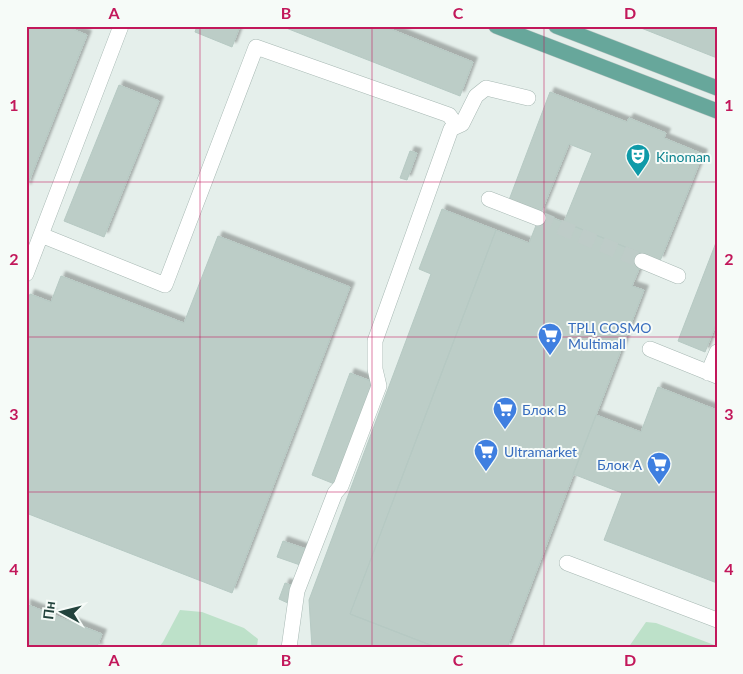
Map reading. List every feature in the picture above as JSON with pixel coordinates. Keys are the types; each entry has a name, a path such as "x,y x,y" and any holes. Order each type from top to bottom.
{"main road":[{"path":"496,26 717,112"},
{"path":"556,26 717,88"}],"lane":[{"path":"26,274 121,26"},
{"path":"41,235 165,285 256,47 450,115 457,126"},
{"path":"289,648 296,591 335,493 341,486 379,386 375,369 375,341 452,129 462,124 476,96 486,88 528,98"},
{"path":"490,198 538,218"},
{"path":"642,261 678,276"},
{"path":"650,349 713,374 717,352"},
{"path":"567,563 717,620"}],"green space":[{"path":"180,610 202,612 244,628 258,639 257,646 255,648 218,648 210,645 203,648 158,648"},
{"path":"646,622 656,623 717,646 717,648 628,648"}],"building":[{"path":"26,26 65,26 87,35 26,189"},
{"path":"197,26 240,26 232,47 195,32"},
{"path":"281,26 383,26 473,62 460,96"},
{"path":"636,26 717,26 717,58"},
{"path":"119,85 159,101 104,237 64,221"},
{"name":"Kinoman","path":"550,92 627,122 629,118 666,133 664,138 703,154 660,261 564,222 592,153 569,144 541,213 509,200"},
{"path":"410,151 417,153 407,180 400,178"},
{"path":"442,209 496,230 350,614 438,648 312,648 309,600 431,274 419,269"},
{"name":"Блок B","path":"541,213 645,255 632,286 644,290 507,648 438,648 350,614 496,230 529,243"},
{"path":"218,236 350,287 232,593 26,513 26,305 30,294 51,302 61,276 184,323"},
{"path":"717,240 717,322 705,352 678,341"},
{"path":"350,373 376,383 337,485 312,475"},
{"name":"Блок A","path":"658,387 717,410 717,583 604,540 622,493 573,474 596,415 641,432"},
{"path":"283,541 309,550 303,566 277,557"},
{"path":"285,583 296,587 290,604 279,599"},
{"path":"26,604 102,634 97,647 99,648 26,648"}],"tunnel":[{"path":"538,218 642,261"}],"place":[{"name":"Kinoman","path":"638,177"},
{"name":"ТРЦ COSMO Multimall","path":"550,356"},
{"name":"Блок B","path":"505,430"},
{"name":"Ultramarket","path":"486,472"},
{"name":"Блок A","path":"659,485"}]}
